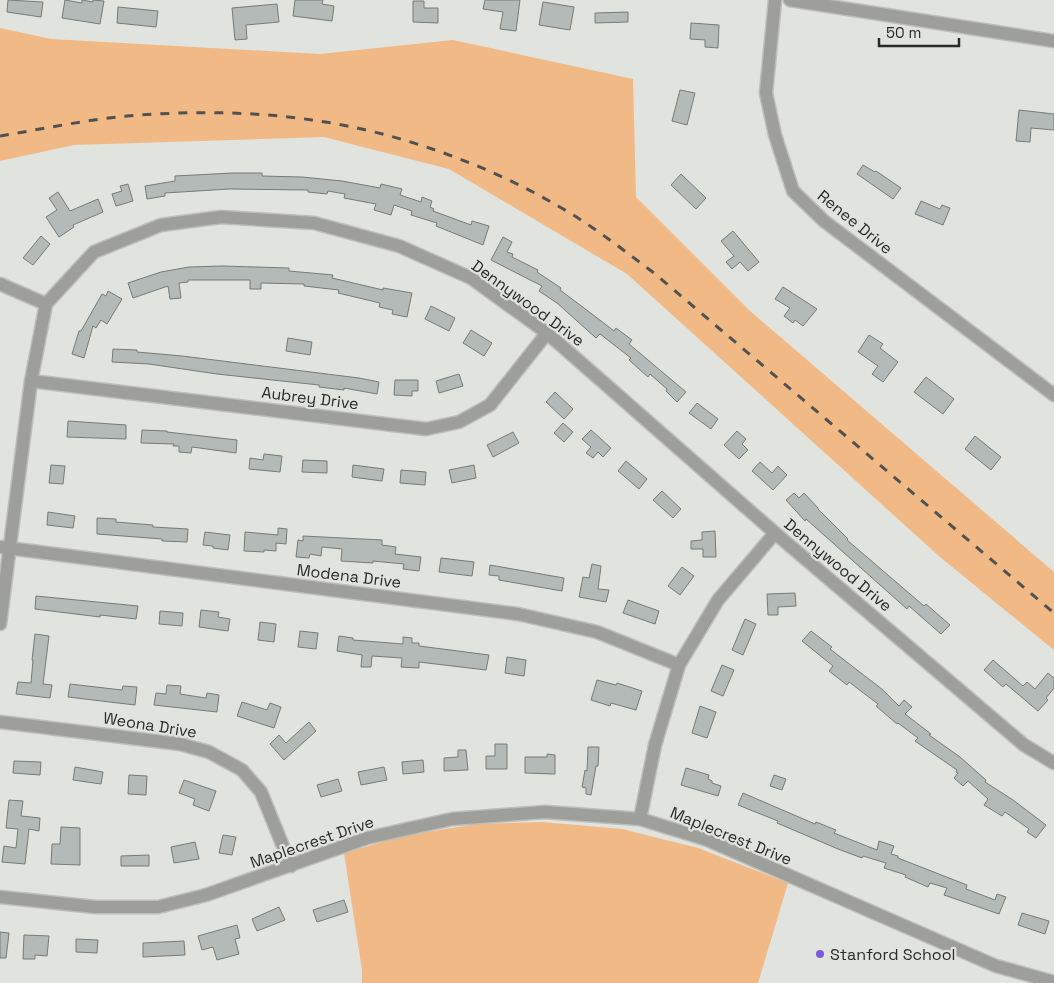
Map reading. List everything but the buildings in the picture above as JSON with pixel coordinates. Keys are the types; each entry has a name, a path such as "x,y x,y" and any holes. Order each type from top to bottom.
{"street":[{"name":"Renee Drive","path":"774,0 766,93 775,135 793,191 824,221 1054,395"},
{"path":"790,0 1054,41"},
{"name":"Dennywood Drive","path":"46,304 94,252 161,225 221,217 314,223 399,246 471,278 547,333 775,533 1024,745 1054,763"},
{"path":"0,284 46,304 31,381 4,548 0,624"},
{"name":"Aubrey Drive","path":"31,381 426,429 459,422 490,405 547,333"},
{"path":"640,819 655,745 679,665 718,600 775,533"},
{"name":"Modena Drive","path":"4,548 518,614 597,632 679,665"},
{"name":"Weona Drive","path":"0,722 180,744 210,752 242,770 261,792 291,866"},
{"name":"Maplecrest Drive","path":"0,897 95,907 158,907 206,895 367,838 452,819 546,812 640,819 705,839 996,966 1054,982"}],"shaded area":[{"path":"0,28 51,39 320,54 453,40 633,79 636,197 750,311 1054,572 1054,650 940,557 627,274 449,169 324,137 74,145 0,161"},
{"path":"542,822 622,829 698,848 788,883 758,983 362,983 362,970 344,853 408,835 477,824"}],"railway":[{"path":"0,136 79,122 127,116 173,113 243,113 312,120 375,132 439,151 501,176 571,213 654,273 1054,613"}],"place":[{"name":"Stanford School","path":"820,954"}]}
